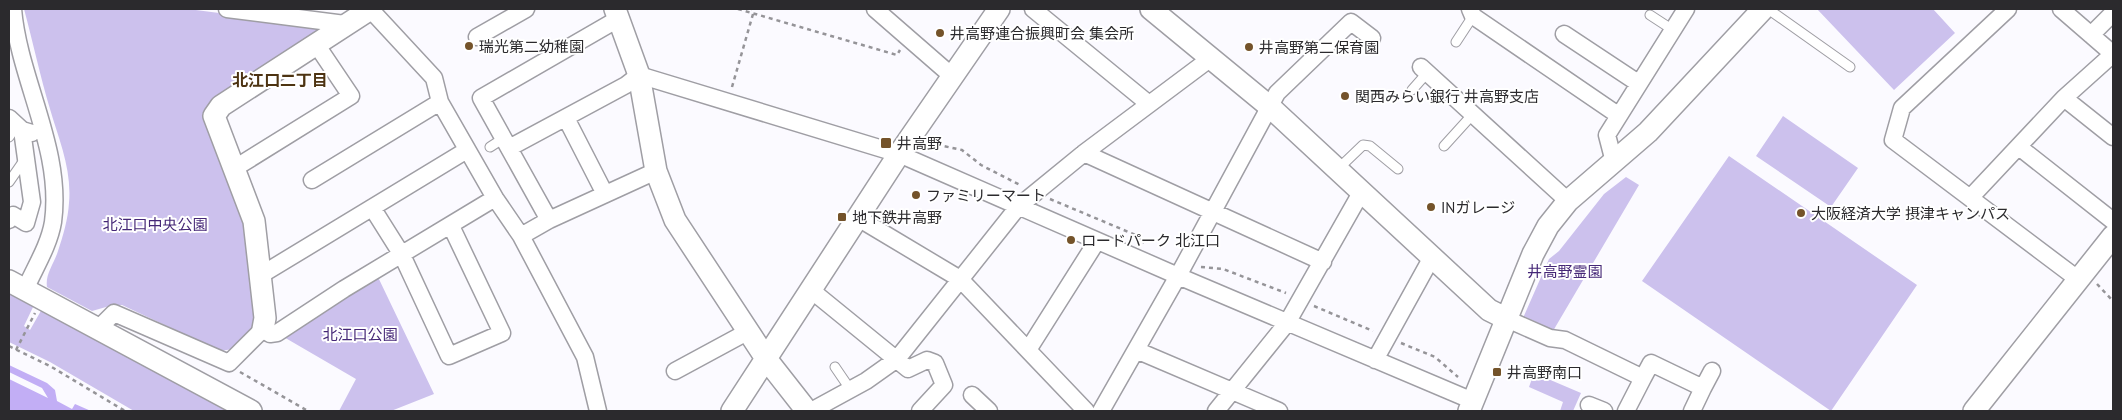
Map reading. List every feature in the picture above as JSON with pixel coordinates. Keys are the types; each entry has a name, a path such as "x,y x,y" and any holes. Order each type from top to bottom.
{"street":[{"path":"13,9 51,163 55,191 53,224 43,251 17,285 251,411"},
{"path":"227,9 345,24"},
{"path":"98,329 114,312 228,363 263,329 265,318 254,221 214,116 220,106 369,9 434,78 440,102 495,198 521,236 585,357 598,411"},
{"path":"477,37 526,9"},
{"path":"875,9 952,76"},
{"path":"732,411 767,360 899,154 999,9"},
{"path":"1033,9 1149,104"},
{"path":"1150,9 1270,107 1489,310 1550,338 1565,340 1643,378"},
{"path":"1614,162 1607,135 1638,82 1686,9"},
{"path":"638,75 899,154 1097,241 1181,271 1287,323 1375,360 1471,406 1533,254 1548,226 1568,201 1648,132 1763,9"},
{"path":"2008,9 1902,108 1892,140 1970,198 2082,276"},
{"path":"1970,198 2064,98 2113,54 2062,9"},
{"path":"1472,12 1618,115"},
{"path":"2091,35 2113,13"},
{"path":"549,220 481,98 617,14 638,75 656,171 675,220 750,331 767,360 807,411"},
{"path":"1101,411 1181,271 1277,93 1351,22 1372,38"},
{"path":"1564,34 1638,82"},
{"path":"235,168 351,96 316,44"},
{"path":"811,411 897,359 1018,207 1084,153 1210,58"},
{"path":"1424,70 1568,201"},
{"path":"507,143 566,118 626,85 638,75"},
{"path":"2064,98 2113,137"},
{"path":"312,180 440,102"},
{"path":"566,118 605,194"},
{"path":"14,127 44,136"},
{"path":"9,220 13,215 26,223 32,202 26,157 14,127"},
{"path":"2019,147 2113,221"},
{"path":"261,275 373,209 467,150"},
{"path":"1084,153 1322,262"},
{"path":"521,236 549,220 656,171"},
{"path":"1216,411 1287,323 1362,191"},
{"path":"263,329 270,334 277,333 495,198"},
{"path":"373,209 402,254 449,356 502,333 451,226"},
{"path":"858,218 960,280 1086,411"},
{"path":"1974,411 2113,236"},
{"path":"1028,350 1097,241"},
{"path":"1375,360 1432,257"},
{"path":"811,290 908,369 926,360 934,363 944,385 920,411"},
{"path":"676,371 750,331"},
{"path":"1136,350 1279,411"},
{"path":"1626,411 1650,363 1703,388"},
{"path":"1692,411 1712,371"}],"lane":[{"path":"1768,9 1850,68"},
{"path":"1456,42 1472,12"},
{"path":"1650,15 1673,30"},
{"path":"1412,90 1424,70"},
{"path":"1444,146 1473,114"},
{"path":"490,147 507,143"},
{"path":"1338,168 1363,145 1370,146 1398,169"},
{"path":"9,182 26,157"},
{"path":"836,367 850,389"}],"path":[{"path":"738,9 897,55 902,46"},
{"path":"730,93 753,14 752,9"},
{"path":"1181,271 1223,269 1435,357 1456,374 1461,381"},
{"path":"2082,276 2113,301"},
{"path":"16,350 38,308"},
{"path":"9,346 50,366 125,411"},
{"path":"228,363 246,377 308,411"}],"green space":[{"name":"北江口中央公園","path":"24,9 188,9 320,26 322,31 206,108 247,223 258,324 233,349 220,351 122,305 113,305 92,311 47,287 49,273 58,251 66,221 69,203 69,178"},
{"path":"1817,9 1933,9 1955,33 1894,90"},
{"path":"1783,116 1858,168 1831,207 1756,156"},
{"path":"1729,156 1917,285 1831,411 1642,281"},
{"name":"井高野霊園","path":"1626,177 1639,185 1553,331 1523,318 1549,259 1559,251 1604,194"},
{"name":"北江口公園","path":"377,275 434,394 391,411 339,411 356,379 282,336"},
{"path":"9,292 34,305 24,326 30,330 42,309 234,411 134,411 50,362 9,342"},
{"path":"1534,373 1581,393 1573,411 1560,411 1563,402 1529,387"}],"shaded area":[{"path":"9,365 47,383 55,390 57,401 72,409 75,404 91,411 9,411 9,379 48,398 42,388 9,372"}],"place":[{"name":"井高野連合振興町会 集会所","path":"940,33"},
{"name":"瑞光第二幼稚園","path":"469,46"},
{"name":"井高野第二保育園","path":"1249,47"},
{"name":"関西みらい銀行 井高野支店","path":"1345,96"},
{"name":"井高野","path":"886,143"},
{"name":"ファミリーマート","path":"916,195"},
{"name":"INガレージ","path":"1431,207"},
{"name":"大阪経済大学 摂津キャンパス","path":"1801,213"},
{"name":"地下鉄井高野","path":"842,217"},
{"name":"ロードパーク 北江口","path":"1071,240"},
{"name":"井高野南口","path":"1497,372"}],"district":[{"name":"北江口二丁目","path":"280,80"}]}
